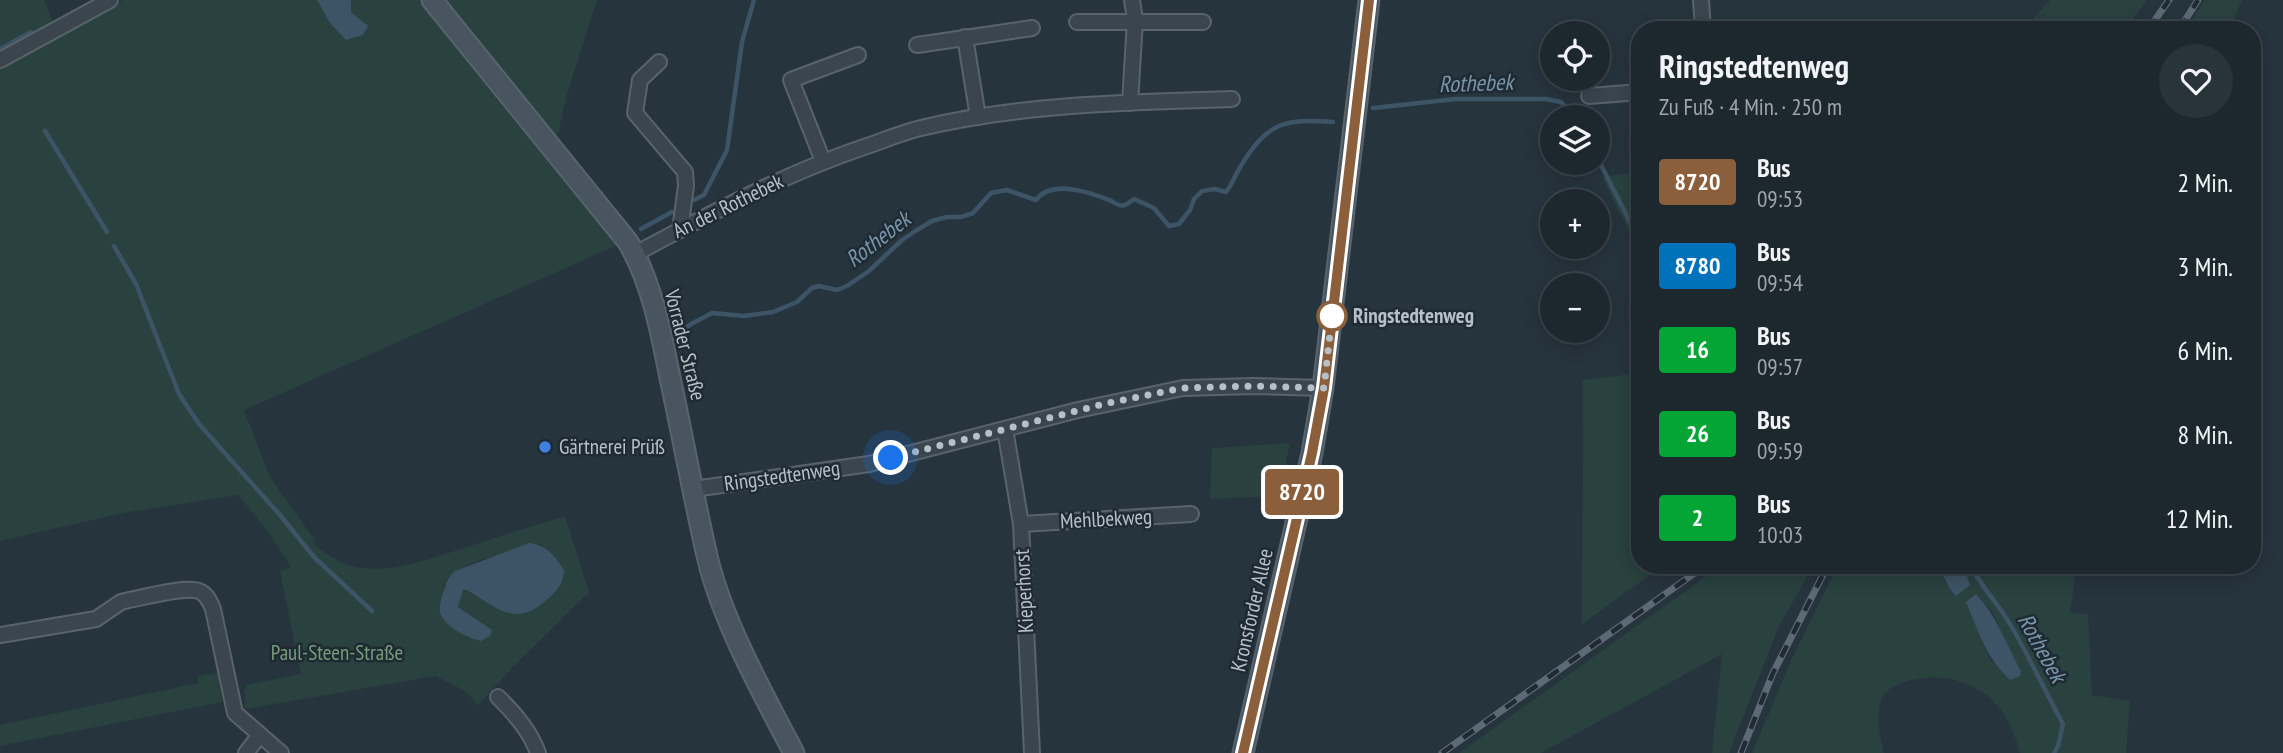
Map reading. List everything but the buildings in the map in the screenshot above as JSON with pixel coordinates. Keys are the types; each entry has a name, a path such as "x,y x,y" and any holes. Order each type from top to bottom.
{"street":[{"path":"0,60 110,0"},
{"name":"Vorrader Straße","path":"432,0 635,254 654,306 708,562 732,627 794,753"},
{"path":"1130,103 1135,20 1132,0"},
{"name":"Kronsforder Allee","path":"1243,753 1312,453 1324,388 1369,0"},
{"path":"1701,0 1702,21"},
{"path":"1077,22 1203,22"},
{"path":"917,45 1032,28"},
{"path":"965,37 978,117"},
{"path":"822,161 791,80 858,55"},
{"path":"659,62 640,80 635,113 685,172 686,186 680,230"},
{"path":"1589,96 1631,94"},
{"name":"An der Rothebek","path":"635,254 822,161 919,129 978,117 1058,107 1232,99"},
{"name":"Ringstedtenweg","path":"694,489 869,464 1130,398 1182,388 1324,388"},
{"name":"Kieperhorst","path":"1005,429 1021,524 1032,753"},
{"name":"Mehlbekweg","path":"1021,524 1191,514"},
{"path":"0,635 96,619 121,602 129,600 187,590 200,591 208,597 214,609 235,713 282,753"},
{"path":"498,697 527,731 538,753"},
{"path":"246,753 259,736"}],"green space":[{"name":"Paul-Steen-Straße","path":"0,0 44,0 59,35 123,0 317,0 322,9 359,19 351,12 351,0 597,0 567,94 558,134 553,141 627,241 244,410 270,477 316,542 312,541 328,555 349,565 376,569 416,563 565,516 589,592 478,705 466,692 436,676 245,709 245,685 301,674 280,572 291,567 269,533 238,495 123,513 0,541","holes":["540,544 556,558 489,604 467,590 461,592 458,607 492,630 469,638 445,619 444,587 455,571 491,557"]},
{"path":"2050,0 2147,0 2132,21 2031,21"},
{"path":"2205,0 2242,0 2233,21 2191,21"},
{"path":"1631,173 1631,236 1610,189 1602,177"},
{"path":"1631,374 1631,574 1651,574 1582,624 1583,380"},
{"path":"1290,443 1279,496 1210,499 1212,448"},
{"path":"1709,574 1809,574 1779,626 1729,753 1712,753 1722,654 1541,753 1459,753"},
{"path":"1834,574 1942,574 1956,596 1966,574 2076,574 2070,613 2088,614 2092,695 2130,701 2126,753 2020,753 2006,719 1990,698 1964,683 1938,678 1907,681 1889,689 1884,695 1879,715 1884,753 1752,753 1792,658","holes":["1976,594 1993,613 2021,671 1992,662 1978,630"]},
{"path":"218,673 222,702 0,746 0,725 198,683 197,676"}],"water":[{"path":"317,0 351,0 351,12 368,26 363,35 346,40 330,23"},
{"path":"529,543 550,552 564,570 561,584 553,594 534,609 515,614 496,608 463,590 458,607 492,630 490,636 481,641 457,631 446,622 440,607 446,584 455,571"},
{"path":"1942,574 1966,574 1970,585 1956,596"},
{"path":"1976,594 2001,631 2021,671 2020,676 2010,680 1988,652 1966,602"}],"waterway":[{"path":"694,200 704,195 727,150 742,42 754,0"},
{"path":"0,49 31,32"},
{"name":"Rothebek","path":"1373,108 1456,99 1546,99 1564,105"},
{"name":"Rothebek","path":"673,337 712,313 744,316 773,312 797,302 812,288 819,286 837,290 847,286 917,230 932,221 973,213 991,193 1007,190 1036,200 1051,190 1071,189 1121,205 1134,199 1154,208 1169,226 1179,224 1202,191 1215,189 1226,192 1252,150 1270,131 1302,121 1333,122"},
{"path":"45,131 107,232"},
{"name":"Rothebek","path":"1606,175 1631,224"},
{"path":"641,229 672,212"},
{"path":"114,246 136,284 179,394 199,424 314,557 372,611"},
{"name":"Rothebek","path":"1976,574 2024,648 2063,724 2054,753"}],"railway":[{"path":"2154,21 2169,0"},
{"path":"2185,21 2198,0"},
{"path":"1442,753 1693,574"},
{"path":"1741,753 1773,673 1823,574"}],"bus line":[{"name":"8720","path":"1243,753 1312,453 1324,388 1369,0"}],"place":[{"name":"Ringstedtenweg","path":"1332,316"},
{"name":"Gärtnerei Prüß","path":"545,447"}],"route":[{"path":"891,458 1104,404 1182,388 1324,388 1332,316"}]}
